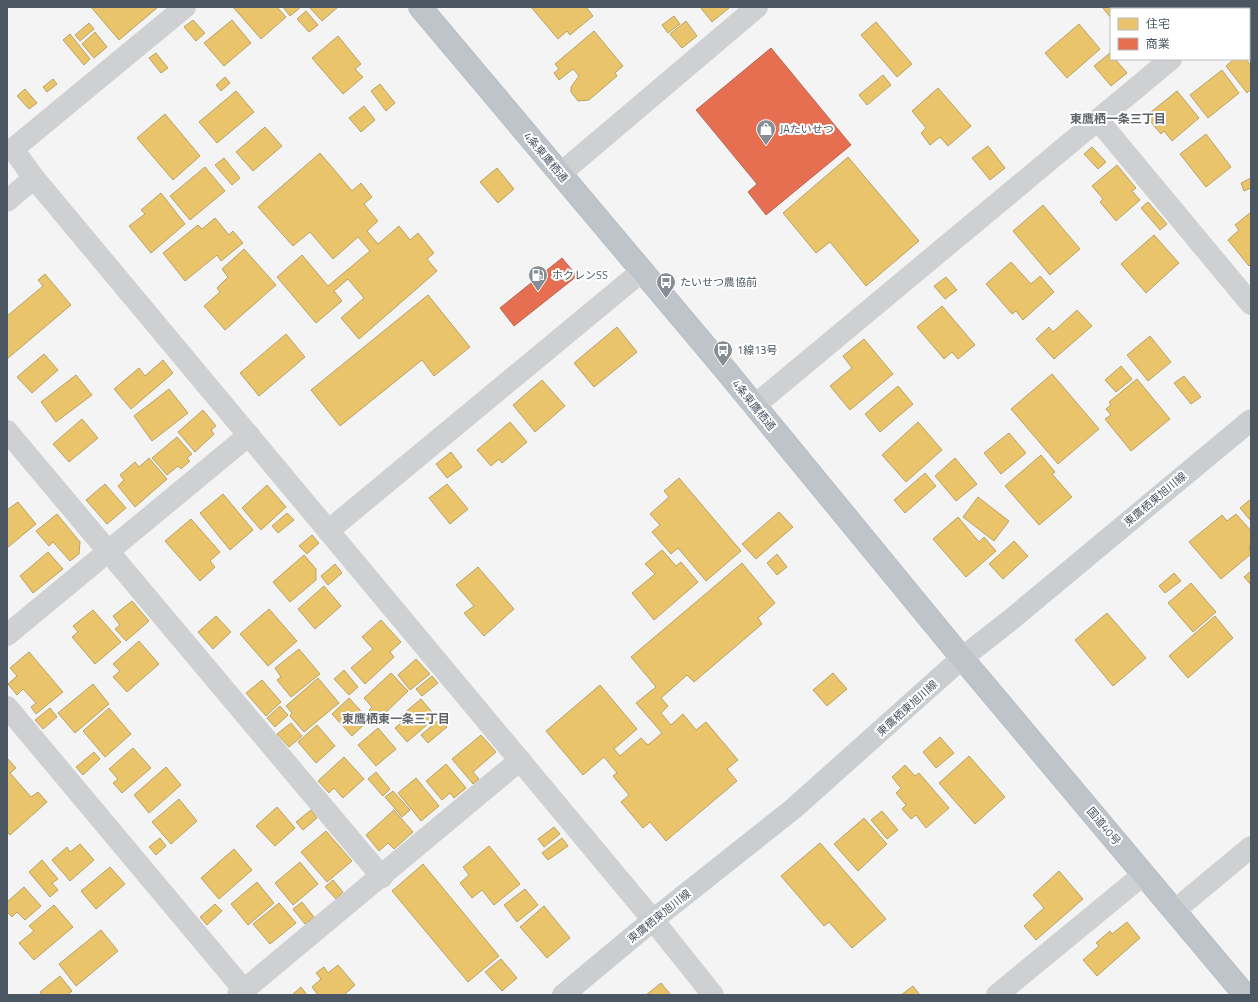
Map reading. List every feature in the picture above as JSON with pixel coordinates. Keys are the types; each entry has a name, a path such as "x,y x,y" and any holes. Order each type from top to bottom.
{"highway":[{"name":"4条東鷹栖通","path":"420,7 642,271 962,658"},
{"name":"国道40号","path":"962,658 1245,995"}],"main road":[{"name":"東鷹栖東旭川線","path":"563,995 653,920 793,809 962,658 1251,420"}],"street":[{"path":"185,7 13,149 34,178 653,920 713,995"},
{"path":"560,174 756,7"},
{"path":"754,406 1169,60"},
{"path":"1098,120 1251,304"},
{"path":"7,201 34,178"},
{"path":"328,531 642,271"},
{"path":"7,431 108,553 382,877"},
{"path":"7,635 249,435"},
{"path":"7,707 241,993 382,877 520,760"},
{"path":"1174,911 1251,847"},
{"path":"997,995 1144,874"}],"building: 住宅":[{"path":"91,7 158,7 119,40"},
{"path":"233,7 277,7 286,17 261,39"},
{"path":"283,7 301,7 290,16"},
{"path":"309,7 338,7 322,21"},
{"path":"531,7 586,7 593,16 570,35 567,31 558,39"},
{"path":"700,7 728,7 729,8 712,22"},
{"path":"1102,7 1136,7 1110,8 1110,17"},
{"path":"306,11 318,25 309,32 297,19"},
{"path":"674,16 680,24 668,33 662,25"},
{"path":"193,20 205,33 196,41 184,27"},
{"path":"232,20 251,43 224,66 204,43"},
{"path":"686,21 697,36 682,48 670,34"},
{"path":"876,22 912,64 897,77 861,35"},
{"path":"89,23 94,29 80,41 75,35"},
{"path":"1079,24 1100,49 1067,78 1045,53"},
{"path":"594,31 623,66 615,73 617,76 589,100 578,101 571,92 571,87 579,76 573,69 559,80 554,73 559,69 555,64"},
{"path":"95,32 107,47 94,58 82,44"},
{"path":"70,34 90,59 84,65 63,40"},
{"path":"338,36 361,64 355,69 363,77 343,94 312,58"},
{"path":"156,53 168,68 161,73 149,58"},
{"path":"1110,53 1110,60 1116,60 1127,73 1111,86 1094,66"},
{"path":"1233,60 1247,60 1251,66 1251,89 1247,93 1226,66"},
{"path":"1222,70 1239,93 1208,118 1190,95"},
{"path":"883,75 891,85 867,105 859,95"},
{"path":"225,77 230,83 221,91 216,85"},
{"path":"53,79 57,84 47,92 43,87"},
{"path":"380,84 395,103 386,111 371,91"},
{"path":"938,88 971,126 948,146 940,137 930,145 921,133 926,128 912,111"},
{"path":"25,89 37,103 29,109 17,96"},
{"path":"236,91 254,112 217,143 199,122"},
{"path":"1177,91 1199,118 1172,141 1164,131 1161,134 1146,116"},
{"path":"364,106 375,120 361,132 349,118"},
{"path":"165,114 200,156 173,180 137,138"},
{"path":"265,127 282,146 253,171 236,152"},
{"path":"1206,134 1231,167 1206,187 1180,154"},
{"path":"988,146 1005,168 990,180 972,158"},
{"path":"1092,147 1106,162 1098,169 1084,154"},
{"path":"320,153 352,191 361,183 372,197 364,204 378,221 367,231 378,244 399,226 410,240 418,233 434,253 427,259 437,271 359,339 341,318 364,298 348,279 334,291 342,301 316,323 277,277 302,255 328,286 370,251 358,237 333,259 310,232 293,246 258,207"},
{"path":"848,157 919,241 866,286 830,242 816,253 783,213"},
{"path":"224,158 240,178 232,185 215,165"},
{"path":"1117,165 1136,188 1132,191 1140,200 1116,221 1100,202 1103,199 1092,186"},
{"path":"205,167 225,191 190,220 170,196"},
{"path":"497,168 514,189 498,203 480,182"},
{"path":"1251,178 1251,188 1244,191 1241,183"},
{"path":"161,193 185,224 151,253 129,226 145,214 141,210"},
{"path":"1148,202 1167,224 1160,230 1141,208"},
{"path":"1043,205 1080,249 1050,275 1013,231"},
{"path":"1251,212 1251,264 1249,266 1228,240 1239,230 1235,225"},
{"path":"215,218 229,235 233,231 243,243 221,261 217,255 185,281 163,253 198,225 202,229"},
{"path":"1154,235 1179,263 1146,293 1121,264"},
{"path":"244,249 276,285 225,330 204,306 220,292 217,288 228,277 222,269"},
{"path":"1011,262 1031,284 1040,276 1054,292 1023,320 1016,311 1012,314 986,284"},
{"path":"45,274 71,305 7,359 7,316 43,286 38,280"},
{"path":"946,277 957,290 945,299 934,286"},
{"path":"428,295 470,347 434,376 422,360 340,426 311,390"},
{"path":"942,306 975,345 958,359 952,352 944,359 917,327"},
{"path":"1077,310 1092,326 1054,359 1036,339 1049,327 1053,332"},
{"path":"617,327 637,352 594,387 574,363"},
{"path":"286,334 305,357 259,396 240,373"},
{"path":"1150,336 1171,362 1148,381 1127,355"},
{"path":"864,339 893,374 850,410 830,386 852,368 843,356"},
{"path":"44,354 58,370 32,393 17,377"},
{"path":"163,360 173,373 131,409 114,389 139,368 145,376"},
{"path":"1121,366 1132,379 1116,392 1105,380"},
{"path":"1052,374 1099,429 1058,464 1011,409"},
{"path":"76,375 92,395 56,422 41,402"},
{"path":"1184,376 1201,397 1191,404 1174,383"},
{"path":"1137,379 1170,419 1131,451 1105,419 1111,415 1106,409 1111,405 1109,402"},
{"path":"542,380 565,406 535,432 513,405"},
{"path":"898,386 913,404 880,432 865,414"},
{"path":"169,389 188,413 152,441 134,416"},
{"path":"203,410 216,426 211,430 214,434 195,452 178,432"},
{"path":"82,419 98,438 69,462 53,444"},
{"path":"510,422 527,442 502,463 499,459 491,466 477,450"},
{"path":"918,422 942,450 906,482 882,455"},
{"path":"1009,433 1026,453 1001,474 984,453"},
{"path":"177,437 192,454 187,458 190,461 181,469 178,466 167,475 152,458"},
{"path":"451,452 462,467 447,478 436,464"},
{"path":"1041,455 1055,472 1052,474 1072,497 1039,525 1005,486"},
{"path":"149,458 167,479 135,507 118,486 124,480 120,475 135,462 139,467"},
{"path":"955,458 977,484 956,501 935,476"},
{"path":"925,473 936,486 905,513 894,500"},
{"path":"679,478 741,551 706,581 678,548 671,554 652,532 660,525 650,514 669,497 664,491"},
{"path":"105,484 126,508 107,524 86,500"},
{"path":"447,484 468,509 450,524 429,498"},
{"path":"267,485 286,507 261,530 242,508"},
{"path":"223,494 253,530 230,550 200,513"},
{"path":"978,497 1009,521 994,541 963,517"},
{"path":"1251,499 1251,521 1240,508"},
{"path":"18,502 36,524 7,548 7,510"},
{"path":"779,512 793,527 756,559 742,544"},
{"path":"287,513 294,520 278,533 272,526"},
{"path":"57,514 80,542 79,554 70,561 53,542 49,546 36,531"},
{"path":"1236,514 1251,531 1251,544 1249,546 1251,554 1221,579 1189,542 1222,515 1227,521"},
{"path":"958,517 979,542 984,537 996,551 966,577 933,539"},
{"path":"191,519 220,552 210,561 215,567 200,581 165,541"},
{"path":"312,535 319,543 307,554 299,546"},
{"path":"1014,541 1028,556 1003,579 989,564"},
{"path":"662,550 676,566 681,562 698,582 654,620 632,593 655,574 645,564"},
{"path":"48,552 63,569 33,593 20,576"},
{"path":"777,554 787,567 777,575 767,563"},
{"path":"304,555 316,569 316,580 290,602 273,582"},
{"path":"742,563 775,603 758,618 762,624 694,682 687,675 661,698 668,706 661,713 671,725 683,714 696,730 706,722 738,760 727,769 737,781 666,841 650,822 643,828 621,802 629,795 613,776 617,773 604,757 583,775 546,731 600,685 637,729 614,749 620,756 641,738 648,745 662,733 636,703 656,687 631,657"},
{"path":"335,564 342,573 328,585 321,576"},
{"path":"478,567 514,609 484,636 464,613 474,606 456,585"},
{"path":"1251,571 1251,585 1244,577"},
{"path":"1174,573 1181,581 1165,593 1159,586"},
{"path":"1191,583 1216,612 1193,632 1168,603"},
{"path":"324,586 341,606 315,629 298,609"},
{"path":"132,601 149,621 126,641 115,629 120,625 113,616"},
{"path":"269,609 297,641 268,666 240,634"},
{"path":"93,610 121,642 95,664 72,637 78,632 73,626"},
{"path":"1107,613 1146,658 1113,686 1075,640"},
{"path":"216,616 231,632 213,649 198,632"},
{"path":"1215,616 1233,638 1188,678 1169,656"},
{"path":"381,620 401,642 390,652 394,657 365,684 351,668 373,649 362,637"},
{"path":"139,641 159,664 127,692 113,677 120,671 113,664"},
{"path":"299,649 320,674 291,697 277,680 281,677 275,668"},
{"path":"29,652 63,692 36,714 31,707 36,703 23,689 17,695 8,684 17,676 10,668"},
{"path":"416,659 430,674 410,690 398,675"},
{"path":"344,670 358,687 349,695 334,679"},
{"path":"391,673 408,691 378,720 369,710 372,707 364,698"},
{"path":"833,673 847,689 827,706 813,690"},
{"path":"432,676 438,683 422,696 416,689"},
{"path":"318,678 339,703 304,732 290,716 292,713 286,706"},
{"path":"262,680 281,702 266,716 246,693"},
{"path":"93,684 109,704 75,733 58,713"},
{"path":"349,698 369,720 352,736 332,714"},
{"path":"421,699 436,717 407,742 395,728 401,723 398,718"},
{"path":"280,706 288,715 275,727 267,718"},
{"path":"50,708 57,717 43,729 35,720"},
{"path":"109,708 131,734 105,757 83,731"},
{"path":"440,719 447,727 428,743 421,735"},
{"path":"291,723 302,736 289,747 277,734"},
{"path":"317,725 335,746 316,763 298,742"},
{"path":"378,728 396,749 376,766 358,745"},
{"path":"481,735 496,752 473,772 479,779 473,784 452,759"},
{"path":"940,737 954,753 936,768 923,752"},
{"path":"133,748 151,768 122,793 113,783 118,779 109,769"},
{"path":"94,752 100,759 83,775 76,767"},
{"path":"969,756 1005,797 975,824 939,783"},
{"path":"344,757 364,779 343,798 334,788 329,793 318,781"},
{"path":"7,758 16,768 10,773 31,797 38,792 47,802 10,835 7,832"},
{"path":"446,764 466,788 454,798 450,793 442,800 426,781"},
{"path":"905,765 915,776 919,773 949,808 926,828 916,815 911,819 902,809 906,805 896,793 901,788 892,777"},
{"path":"166,767 181,785 149,813 134,795"},
{"path":"376,772 390,789 383,796 368,779"},
{"path":"416,778 439,806 421,821 398,793"},
{"path":"393,791 410,810 402,817 385,797"},
{"path":"179,799 197,821 171,844 152,822"},
{"path":"277,807 295,828 275,846 256,826"},
{"path":"311,810 317,818 303,830 296,822"},
{"path":"394,810 413,832 394,849 388,843 379,851 366,835"},
{"path":"882,811 898,830 887,839 871,820"},
{"path":"864,818 887,844 858,871 834,844"},
{"path":"554,827 560,834 544,847 538,839"},
{"path":"326,831 352,861 327,882 301,852"},
{"path":"160,838 166,846 156,855 149,847"},
{"path":"562,838 568,846 548,860 542,853"},
{"path":"820,843 886,919 852,948 829,922 824,926 781,876"},
{"path":"80,844 94,860 70,881 52,860 67,847 70,852"},
{"path":"489,846 520,884 494,905 482,890 472,898 460,883 469,875 463,867"},
{"path":"234,849 252,870 219,899 201,878"},
{"path":"42,860 58,879 52,883 58,890 50,897 29,872"},
{"path":"300,862 318,884 293,905 275,883"},
{"path":"423,864 499,956 468,982 392,891"},
{"path":"110,867 125,884 96,909 81,891"},
{"path":"1059,871 1083,899 1036,940 1024,926 1044,908 1033,895"},
{"path":"333,880 343,892 336,899 325,887"},
{"path":"257,882 274,903 248,925 231,904"},
{"path":"24,887 41,906 25,920 17,912 12,917 7,912 7,902"},
{"path":"525,889 538,905 517,922 504,905"},
{"path":"302,902 314,917 305,924 293,909"},
{"path":"279,903 296,923 270,944 253,924"},
{"path":"215,904 222,911 207,925 200,917"},
{"path":"54,905 73,927 34,960 19,943 34,931 29,926"},
{"path":"544,906 570,938 547,958 520,927"},
{"path":"1127,922 1140,938 1097,976 1083,960 1099,946 1096,943 1110,931 1112,934"},
{"path":"101,930 118,951 76,986 59,964"},
{"path":"501,959 517,978 502,991 485,972"},
{"path":"338,965 355,985 344,995 318,995 312,987 321,979 316,973 324,967 328,973"},
{"path":"60,976 72,991 67,995 42,995 40,992"},
{"path":"661,983 671,995 646,995"},
{"path":"913,986 920,995 901,995"},
{"path":"301,987 307,995 292,995"}],"building: 商業":[{"path":"771,48 851,145 766,215 748,192 757,184 696,110"},
{"name":"ホクレンSS","path":"562,258 577,276 514,326 500,308"}],"place":[{"name":"JAたいせつ","path":"766,146"},
{"name":"ホクレンSS","path":"538,292"},
{"name":"たいせつ農協前","path":"666,299"},
{"name":"1線13号","path":"723,367"}],"district":[{"name":"東鷹栖一条三丁目","path":"1118,119"},
{"name":"東鷹栖東一条三丁目","path":"396,719"}]}
